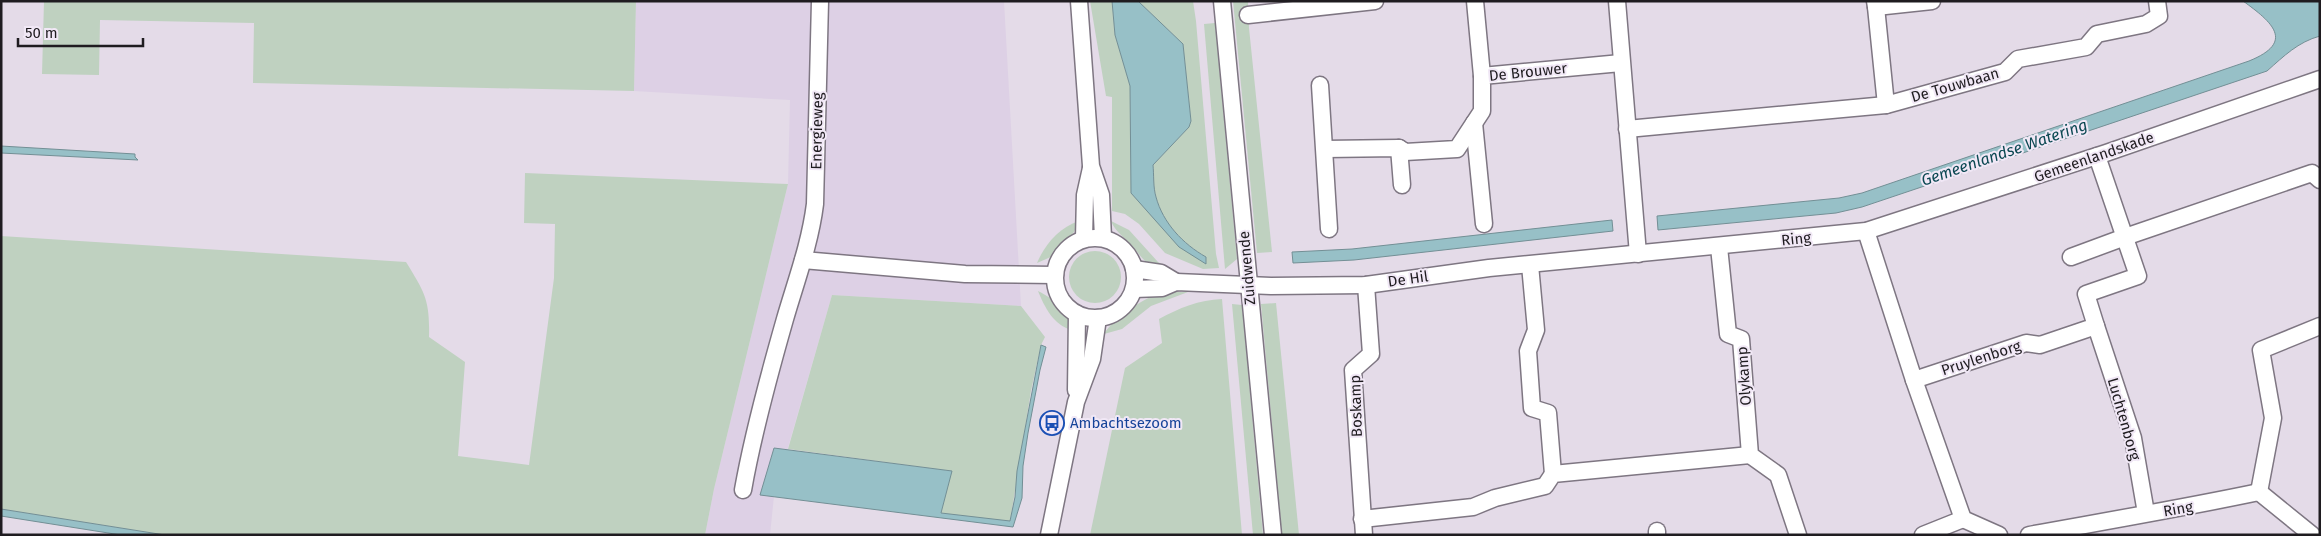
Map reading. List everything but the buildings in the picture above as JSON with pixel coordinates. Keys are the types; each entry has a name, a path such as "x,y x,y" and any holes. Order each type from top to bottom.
{"street":[{"name":"Energieweg","path":"743,490 785,320 812,226 815,204 820,1"},
{"path":"1080,1 1092,166 1101,195 1103,238"},
{"name":"Zuidwende","path":"1222,1 1273,535"},
{"path":"1248,15 1375,1"},
{"path":"1475,1 1482,76"},
{"path":"1617,1 1638,254"},
{"path":"1886,104 1875,4 1932,1"},
{"name":"De Touwbaan","path":"1627,129 1886,104 2005,72 2018,59 2086,47 2097,34 2146,24 2158,9"},
{"name":"De Brouwer","path":"1325,149 1399,148 1405,152 1457,149 1482,111 1482,76 1622,63"},
{"name":"Gemeenlandskade","path":"1866,231 2097,156 2320,80"},
{"path":"1320,85 1329,229"},
{"name":"De Brouwer","path":"1474,123 1484,224"},
{"path":"1399,148 1402,186"},
{"path":"2096,326 2086,294 2138,276 2097,156"},
{"path":"1084,239 1085,195 1092,166"},
{"path":"2071,258 2124,237 2312,173 2320,180"},
{"path":"1866,231 1914,380 1963,519"},
{"name":"Ring","path":"1638,254 1866,231"},
{"path":"1103,238 1123,249 1130,258 1134,269 1134,289 1124,306 1116,312 1098,318 1087,317 1077,314 1062,302 1055,284 1055,275 1059,259 1070,246 1084,239 1103,238"},
{"name":"Olykamp","path":"1719,247 1728,334 1741,339 1750,455"},
{"name":"De Hil","path":"1134,289 1162,288 1176,282 1249,285 1366,285 1489,268 1638,254"},
{"path":"803,260 965,274 1055,275"},
{"path":"1363,527 1473,507 1495,498 1545,486 1553,474 1548,413 1532,408 1528,351 1536,330 1530,265"},
{"name":"De Hil","path":"1134,269 1161,273 1176,282"},
{"name":"Boskamp","path":"1363,527 1353,370 1371,354 1366,285"},
{"path":"1076,402 1077,314"},
{"path":"1049,535 1076,402 1092,359 1098,318"},
{"name":"Pruylenborg","path":"1914,380 2026,343 2040,345 2096,326"},
{"name":"Luchtenborg","path":"2096,326 2133,438 2146,513"},
{"path":"2312,535 2259,492 2273,418 2261,350 2320,326"},
{"path":"1553,474 1750,455 1778,476 1798,535"},
{"name":"Ring","path":"2029,535 2146,513 2170,511 2259,492"},
{"path":"1923,535 1963,519 1999,535"}],"shaded area":[{"path":"636,1 1004,1 1021,306 832,295 774,496 770,535 705,535 714,489 788,184 790,100 634,91"}],"green space":[{"path":"44,1 636,1 634,91 253,83 254,23 100,20 99,75 42,74"},
{"path":"1090,1 1112,1 1115,35 1130,86 1131,193 1206,263 1206,257 1189,246 1169,224 1159,207 1154,189 1153,165 1189,127 1191,121 1183,44 1138,1 1193,1 1216,254 1219,268 1203,269 1165,253 1139,224 1125,214 1112,211 1112,97 1106,96"},
{"path":"1233,1 1248,1 1249,28 1272,252 1257,253"},
{"path":"1215,23 1237,259 1225,269 1204,24"},
{"path":"525,173 788,184 714,489 705,535 165,535 1,509 1,236 406,262 425,297 429,337 465,362 458,456 529,465 554,278 555,224 524,223"},
{"path":"1079,221 1074,232 1053,256 1037,263 1044,249 1059,232"},
{"path":"1111,221 1129,230 1158,262 1174,271 1157,268 1147,263"},
{"path":"1095,251 1105,253 1113,259 1119,267 1121,277 1119,287 1113,295 1105,301 1095,303 1085,301 1077,295 1071,287 1069,277 1071,267 1077,259 1085,253"},
{"path":"1038,291 1060,306 1070,323 1071,330 1054,320"},
{"path":"1160,292 1188,292 1151,306 1122,329 1104,334 1122,315 1137,304"},
{"path":"832,295 1021,306 1045,337 1041,345 1031,391 1010,522 941,513 951,471 788,449"},
{"path":"1222,299 1242,535 1090,535 1125,368 1162,343 1159,319 1189,305"},
{"path":"1276,303 1299,535 1282,535 1261,304"},
{"path":"1232,304 1242,305 1263,535 1253,535"}],"water":[{"path":"1112,1 1138,1 1183,44 1191,121 1189,127 1153,165 1154,189 1159,207 1169,224 1189,246 1206,257 1206,264 1179,247 1131,193 1130,86 1115,35"},
{"name":"Gemeenlandse Watering","path":"2243,1 2320,1 2320,36 2298,46 2267,71 1862,207 1836,213 1658,230 1657,216 1839,198 1862,193 2249,61 2272,47 2275,39 2270,24"},
{"path":"1,146 135,154 138,160 1,153"},
{"path":"1612,220 1613,231 1354,260 1293,263 1292,252 1352,249"},
{"path":"1041,345 1046,347 1028,433 1023,466 1022,498 1013,527 760,495 774,448 952,471 941,513 1010,521 1015,497 1017,471"},
{"path":"1,509 165,535 121,535 1,516"}],"place":[{"name":"Ambachtsezoom","path":"1052,423"}]}
